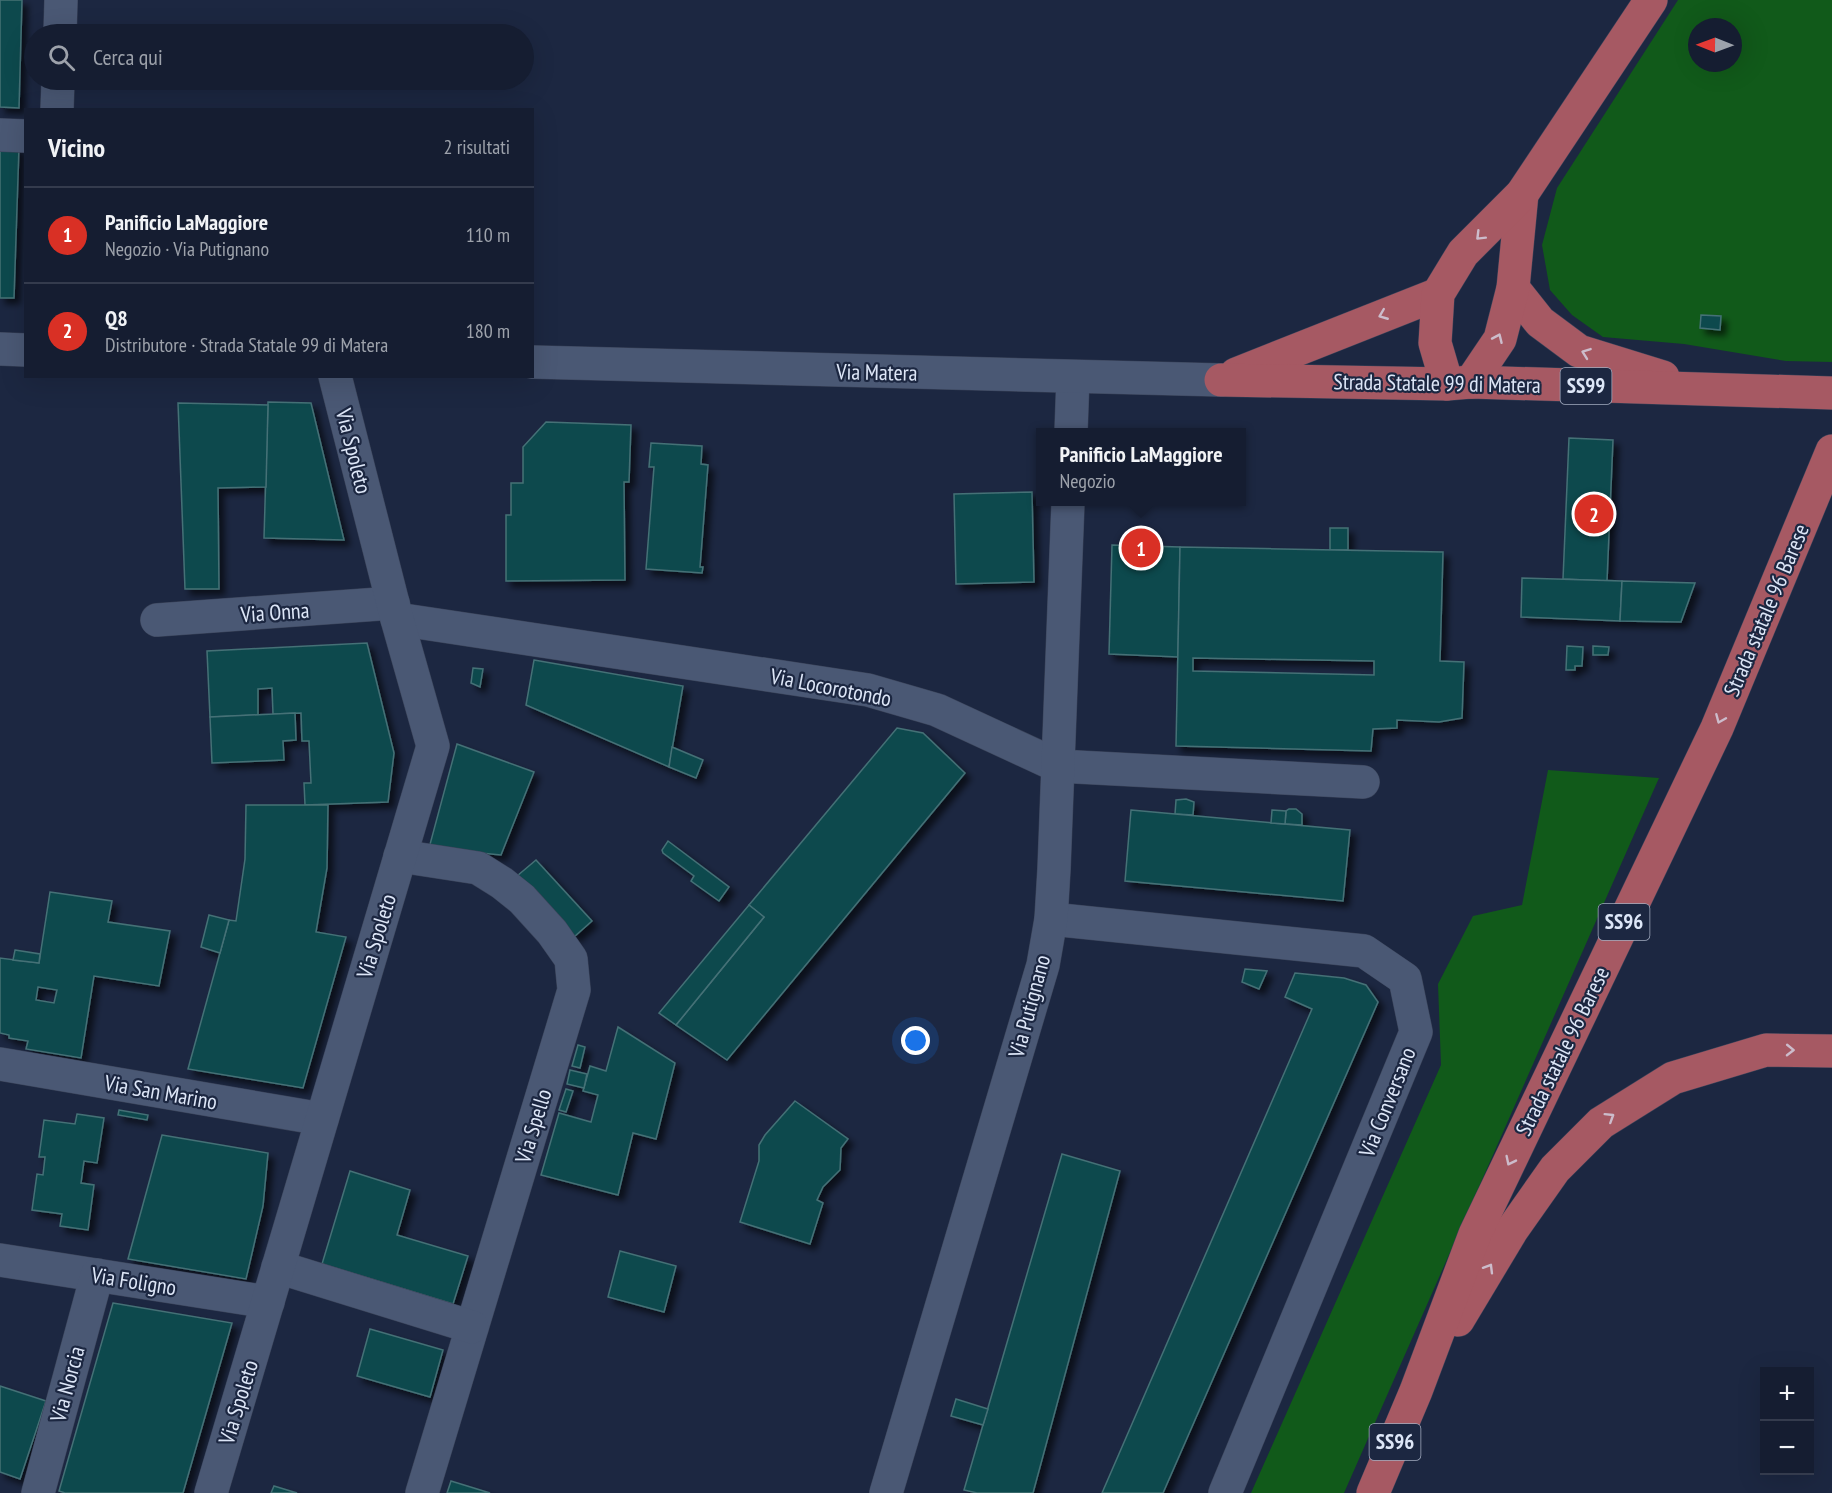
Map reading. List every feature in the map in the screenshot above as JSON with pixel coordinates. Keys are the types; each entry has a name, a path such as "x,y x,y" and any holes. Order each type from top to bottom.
{"main road":[{"path":"1521,194 1513,288 1500,339 1459,383 1435,343 1438,294 1463,253 1521,194 1651,0"},
{"path":"1513,288 1540,322 1579,351 1702,390"},
{"path":"1221,380 1438,294"},
{"name":"Strada Statale 99 di Matera","path":"1221,380 1459,383 1832,393"},
{"name":"Strada statale 96 Barese","path":"1416,1391 1475,1234 1717,728 1832,452"},
{"path":"1416,1391 1512,1230 1555,1169 1601,1123 1673,1078 1766,1050 1832,1051"},
{"name":"SS96","path":"1373,1493 1416,1391"}],"street":[{"path":"60,24 61,0"},
{"path":"57,108 58,90"},
{"path":"0,135 24,136"},
{"path":"0,349 24,350"},
{"name":"Via Matera","path":"534,362 1221,380"},
{"path":"1071,428 1073,376"},
{"name":"Via Spoleto","path":"211,1493 433,746 395,611 336,378"},
{"name":"Via Putignano","path":"886,1493 1043,964 1051,919 1068,506"},
{"name":"Via Onna","path":"157,620 395,611"},
{"name":"Via Locorotondo","path":"395,611 868,690 937,711 1058,766 1363,782"},
{"name":"Via Spello","path":"400,856 478,868 522,899 552,932 570,959 574,990 422,1493"},
{"name":"Via Conversano","path":"1051,919 1364,951 1405,979 1416,1032 1225,1493"},
{"name":"Via San Marino","path":"0,1064 322,1119"},
{"name":"Via Foligno","path":"0,1260 268,1302"},
{"path":"278,1267 472,1327"},
{"name":"Via Norcia","path":"38,1493 97,1275"}],"green space":[{"path":"1678,0 1832,0 1832,362 1786,361 1684,344 1603,337 1572,315 1550,290 1542,245 1557,188"},
{"path":"1548,770 1659,778 1344,1493 1251,1493 1441,1065 1438,984 1473,916 1522,905"}],"building":[{"path":"0,0 22,0 19,108 0,107"},
{"path":"0,147 19,147 14,298 0,298"},
{"path":"1701,315 1721,316 1720,330 1700,328"},
{"path":"268,402 311,403 344,540 264,538"},
{"path":"178,403 268,405 266,487 218,488 219,589 185,589"},
{"path":"546,422 631,425 629,482 624,482 625,580 506,581 506,515 511,515 511,483 523,483 523,447"},
{"path":"1569,438 1613,440 1607,581 1563,579"},
{"path":"651,443 702,446 701,464 708,465 700,567 703,567 702,573 646,569 654,467 649,467"},
{"path":"1032,492 1034,582 956,584 954,494"},
{"path":"1330,528 1348,528 1348,550 1330,550"},
{"path":"1112,545 1180,547 1178,657 1109,654"},
{"path":"1180,547 1443,552 1440,661 1464,662 1462,718 1439,722 1397,720 1397,728 1373,729 1371,751 1176,746","holes":["1193,658 1374,661 1374,675 1193,671"]},
{"path":"1522,578 1622,581 1620,621 1521,617"},
{"path":"1622,581 1695,583 1681,622 1620,621"},
{"path":"367,643 394,753 388,802 305,805 304,783 311,783 309,741 302,741 301,713 273,714 272,688 258,689 258,715 210,717 207,651"},
{"path":"1567,646 1583,647 1582,666 1575,666 1575,670 1566,670"},
{"path":"1593,646 1609,647 1608,655 1593,655"},
{"path":"534,660 683,686 669,767 526,705"},
{"path":"473,668 483,669 480,687 471,683"},
{"path":"295,713 296,740 283,741 284,760 212,763 210,717"},
{"path":"897,728 923,733 965,773 727,1060 676,1025 764,917 749,905"},
{"path":"457,744 534,772 501,855 429,848"},
{"path":"672,747 703,760 696,778 669,767"},
{"path":"1186,799 1194,802 1193,815 1175,814 1176,800"},
{"path":"246,805 328,805 327,868 316,932 346,937 303,1088 188,1069 229,920 236,921 245,859"},
{"path":"1296,809 1302,814 1302,825 1285,824 1286,811"},
{"path":"1131,810 1350,830 1343,901 1125,881"},
{"path":"1272,810 1286,811 1285,824 1271,823"},
{"path":"668,841 729,887 719,901 691,881 694,876 663,853 662,850"},
{"path":"536,860 592,921 574,937 517,876"},
{"path":"50,892 112,901 108,922 170,931 159,986 94,976 81,1058 26,1049 28,1041 9,1038 9,1035 0,1033 0,958 39,963","holes":["38,987 57,990 54,1003 36,1000"]},
{"path":"749,905 764,917 676,1025 659,1013"},
{"path":"209,915 229,920 220,953 201,947"},
{"path":"15,950 40,954 39,963 13,960"},
{"path":"1245,969 1267,971 1259,989 1242,982"},
{"path":"1295,973 1344,978 1366,985 1378,1002 1163,1493 1102,1493 1312,1009 1285,997"},
{"path":"618,1027 675,1063 656,1139 633,1133 618,1195 541,1175 559,1113 591,1122 598,1095 583,1091 590,1066 606,1071"},
{"path":"578,1045 585,1047 580,1068 572,1066"},
{"path":"570,1070 587,1074 584,1088 567,1084"},
{"path":"566,1089 573,1091 566,1112 559,1110"},
{"path":"795,1101 848,1139 841,1148 840,1170 823,1187 817,1200 823,1203 810,1244 740,1222 759,1161 759,1145"},
{"path":"119,1110 148,1115 147,1120 118,1115"},
{"path":"77,1114 104,1118 97,1163 84,1161 81,1183 94,1185 88,1230 60,1226 62,1214 32,1210 37,1174 43,1175 45,1157 39,1157 44,1120 75,1124"},
{"path":"162,1135 268,1153 263,1206 246,1279 128,1259"},
{"path":"1062,1154 1120,1171 1033,1493 977,1493 964,1490"},
{"path":"350,1171 410,1190 397,1235 468,1256 453,1304 322,1264"},
{"path":"620,1251 676,1266 664,1312 608,1297"},
{"path":"113,1303 232,1323 183,1493 65,1493 59,1491"},
{"path":"370,1329 443,1350 430,1397 357,1376"},
{"path":"0,1386 46,1401 20,1479 0,1472"},
{"path":"956,1399 988,1409 983,1425 951,1416"},
{"path":"451,1481 490,1493 447,1493"},
{"path":"274,1486 297,1493 271,1493"}],"place":[{"name":"Q8","path":"1594,514"},
{"name":"Panificio LaMaggiore","path":"1141,548"}]}
